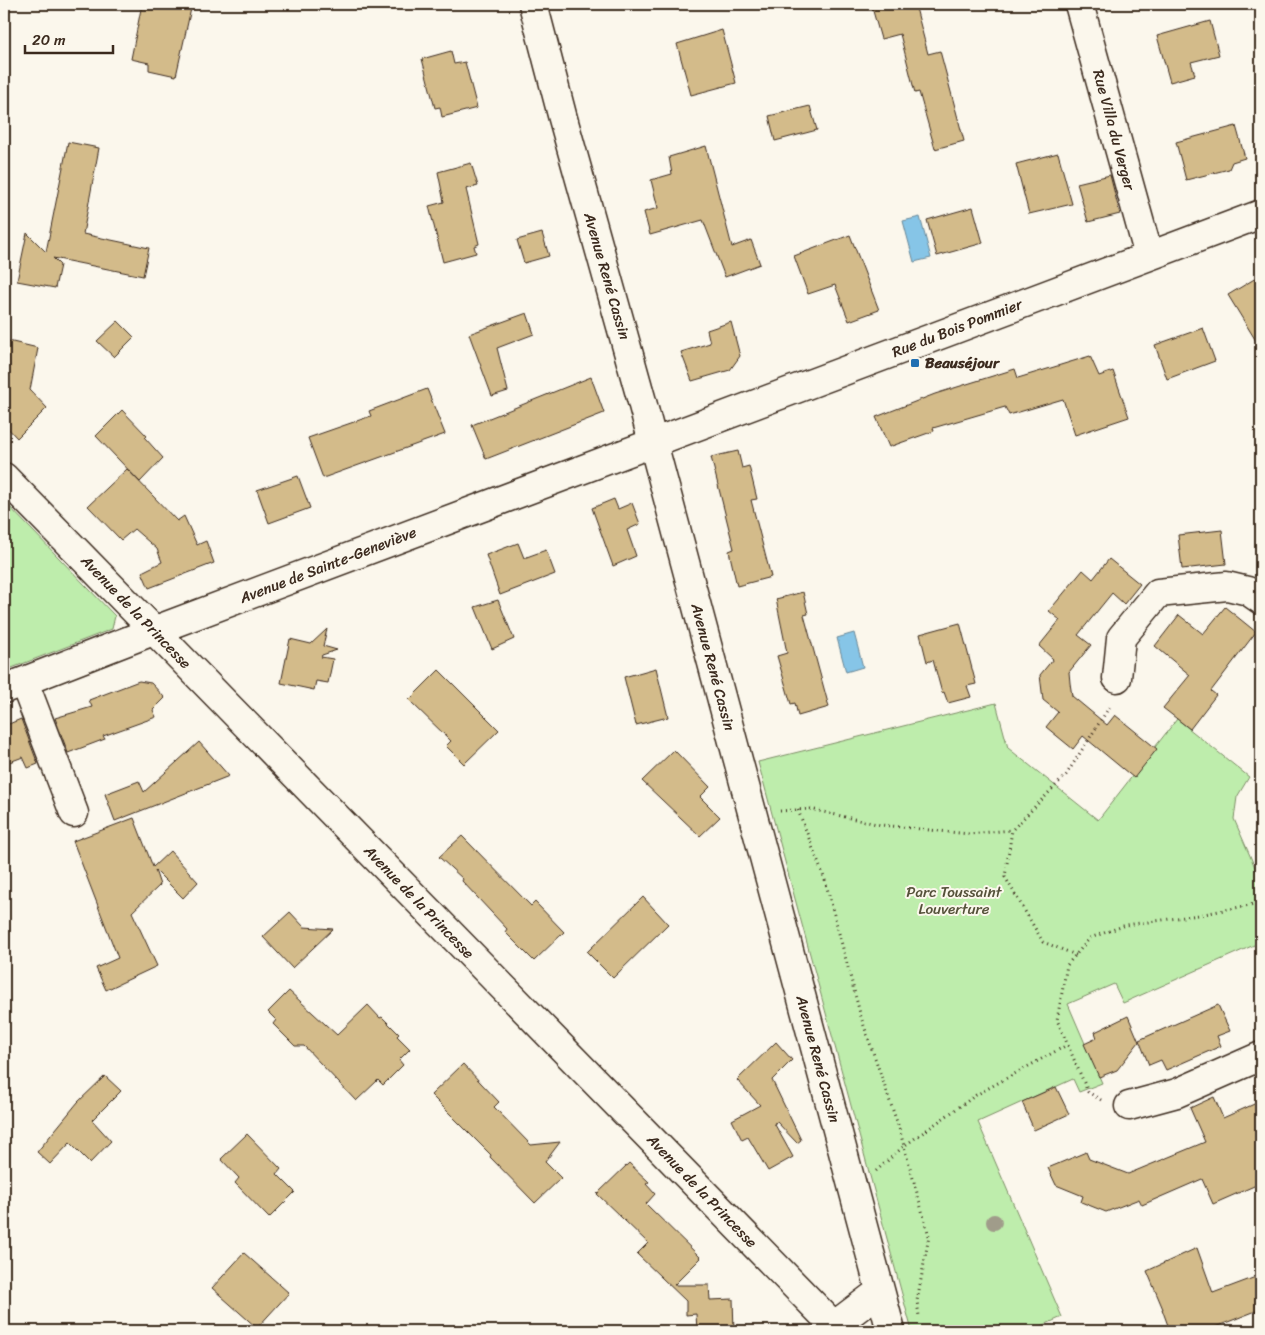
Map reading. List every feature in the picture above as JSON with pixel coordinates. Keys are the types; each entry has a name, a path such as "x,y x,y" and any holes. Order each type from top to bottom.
{"street":[{"name":"Avenue René Cassin","path":"533,4 653,443 891,1331"},
{"name":"Rue Villa du Verger","path":"1079,4 1148,256"},
{"name":"Rue du Bois Pommier","path":"653,443 1261,214"},
{"name":"Avenue de Sainte-Geneviève","path":"14,685 653,443"},
{"name":"Avenue de la Princesse","path":"4,477 833,1330"},
{"path":"1117,678 1121,638 1158,593 1227,586 1248,591 1261,600"},
{"path":"14,685 74,813"},
{"path":"1129,1106 1177,1093 1261,1056"},
{"path":"833,1330 880,1291"}],"path":[{"path":"1076,955 1044,942 1005,877 1012,830 1066,775 1114,700 1117,678"},
{"path":"752,812 810,809 881,825 969,834 1012,830"},
{"path":"798,810 825,880 861,1017 904,1146 929,1236 918,1301 920,1324"},
{"path":"1129,1106 1102,1100 1088,1092 1057,1020 1067,965 1090,938 1126,925 1199,915 1255,904 1261,900"},
{"path":"904,1146 976,1095 1067,1044"}],"green space":[{"path":"4,501 115,616 112,629 4,671"},
{"name":"Parc Toussaint Louverture","path":"996,703 1008,748 1098,820 1177,719 1249,777 1237,797 1234,819 1261,881 1261,942 1123,1003 1114,984 1068,1004 1102,1083 1079,1092 1073,1079 978,1122 1062,1317 1030,1331 912,1331 758,762"}],"water":[{"path":"920,217 931,258 914,262 903,221"},
{"path":"854,633 863,667 846,672 837,638"}],"building":[{"path":"142,4 192,4 176,76 149,70 149,63 131,59"},
{"path":"871,4 915,4 928,54 940,51 964,141 935,149 919,92 915,93 900,34 881,39"},
{"path":"1210,21 1219,55 1191,62 1195,75 1170,82 1157,36"},
{"path":"722,30 736,83 691,95 677,44"},
{"path":"451,51 454,64 465,62 477,108 442,117 440,107 435,108 422,59"},
{"path":"810,106 817,130 775,141 769,116"},
{"path":"1236,126 1245,158 1232,162 1229,169 1186,180 1176,142"},
{"path":"68,142 99,148 83,234 149,248 143,276 53,258 60,265 55,288 17,281 27,233 46,252"},
{"path":"706,146 732,247 751,240 760,264 725,277 703,220 650,235 644,212 658,208 651,180 672,174 669,157"},
{"path":"1058,153 1072,204 1029,214 1016,164"},
{"path":"471,163 478,186 466,189 479,244 474,246 476,253 443,262 429,206 444,202 438,172"},
{"path":"1110,175 1120,214 1088,222 1077,183"},
{"path":"973,207 983,243 937,256 927,220"},
{"path":"542,233 549,256 524,263 517,240"},
{"path":"850,235 879,310 849,321 835,285 808,294 794,256"},
{"path":"1261,275 1261,349 1228,295"},
{"path":"527,313 534,334 497,348 508,391 492,396 469,334"},
{"path":"118,321 134,337 114,357 97,341"},
{"path":"731,322 740,356 730,370 692,381 681,352 710,343 707,330"},
{"path":"1203,328 1215,361 1167,379 1155,345"},
{"path":"4,340 38,348 30,390 47,408 17,438 4,424"},
{"path":"1090,356 1099,376 1113,371 1129,417 1075,435 1063,399 1009,415 1005,407 933,428 934,431 889,447 876,417 935,394 1015,369 1018,378"},
{"path":"591,377 604,413 486,459 472,425"},
{"path":"427,389 445,434 323,478 308,438 371,416 369,411"},
{"path":"122,410 147,436 145,438 163,458 140,482 96,436"},
{"path":"738,451 742,468 749,466 757,499 751,500 771,577 737,586 729,551 734,549 711,457"},
{"path":"127,469 177,521 184,516 197,545 206,541 214,563 149,588 142,572 162,562 157,549 134,529 121,540 88,506"},
{"path":"298,476 310,508 269,523 257,490"},
{"path":"614,499 618,509 632,503 640,524 627,530 636,556 613,566 592,508"},
{"path":"1222,530 1226,564 1182,569 1178,535"},
{"path":"518,543 524,558 546,550 555,574 500,595 486,555"},
{"path":"1109,559 1140,584 1124,604 1112,593 1078,635 1091,645 1069,672 1070,683 1072,696 1107,725 1115,715 1157,749 1134,778 1083,736 1073,749 1046,727 1058,712 1043,700 1040,675 1053,659 1039,646 1060,620 1049,611 1083,570 1093,579"},
{"path":"803,592 808,614 804,615 829,707 798,716 795,703 791,704 777,656 787,653 776,599"},
{"path":"498,600 514,639 492,649 475,607"},
{"path":"1225,607 1256,632 1211,691 1216,695 1190,729 1163,708 1190,675 1155,646 1179,615 1203,634"},
{"path":"960,623 976,684 967,686 971,697 948,703 944,692 942,693 933,660 927,662 920,634"},
{"path":"327,629 323,646 337,650 321,657 333,659 328,683 316,681 314,690 281,683 290,639 311,644"},
{"path":"656,668 668,717 636,725 624,677"},
{"path":"439,670 499,730 464,764 446,746 451,741 409,700"},
{"path":"139,681 151,683 165,698 153,710 156,717 103,736 105,739 68,753 55,718 92,707 89,700"},
{"path":"21,719 38,764 28,768 23,757 4,764 4,726"},
{"path":"199,742 229,776 115,821 105,794 139,781 144,792"},
{"path":"674,750 710,787 700,797 720,817 700,836 642,781"},
{"path":"134,818 153,867 170,851 198,882 183,898 155,870 160,885 132,912 157,966 106,990 96,968 118,958 73,841"},
{"path":"462,836 531,906 535,902 564,932 534,961 505,932 507,929 462,881 463,879 439,857"},
{"path":"643,897 668,924 613,978 587,952"},
{"path":"290,912 304,927 333,929 292,968 263,937"},
{"path":"289,991 337,1035 368,1005 399,1034 397,1036 410,1049 399,1060 403,1065 383,1085 378,1080 356,1101 304,1046 295,1046 273,1024 276,1020 268,1012"},
{"path":"1218,1005 1230,1031 1217,1036 1221,1046 1166,1070 1161,1060 1149,1065 1139,1040"},
{"path":"1128,1016 1139,1042 1117,1070 1099,1077 1084,1044 1097,1038 1095,1032"},
{"path":"776,1042 792,1060 772,1080 801,1140 797,1143 777,1122 774,1123 793,1157 768,1171 748,1137 742,1140 732,1120 760,1105 737,1080"},
{"path":"463,1064 499,1102 494,1107 531,1145 560,1142 545,1162 561,1178 535,1203 490,1157 491,1155 431,1095"},
{"path":"105,1076 121,1091 92,1120 111,1141 90,1163 70,1143 50,1164 37,1152 78,1102"},
{"path":"1056,1087 1069,1114 1034,1130 1022,1102"},
{"path":"1214,1097 1223,1118 1261,1101 1261,1183 1213,1204 1202,1179 1142,1205 1139,1199 1106,1212 1081,1202 1083,1196 1056,1185 1048,1168 1086,1152 1089,1159 1128,1174 1205,1142 1190,1108"},
{"path":"247,1134 281,1169 277,1174 295,1192 269,1218 235,1183 239,1178 221,1159"},
{"path":"629,1163 649,1182 646,1184 655,1194 646,1204 701,1258 674,1285 709,1285 710,1300 733,1299 734,1331 697,1331 696,1314 686,1315 686,1301 637,1254 648,1243 597,1194"},
{"path":"1197,1248 1213,1293 1261,1275 1261,1309 1205,1331 1170,1331 1147,1271"},
{"path":"244,1253 289,1293 257,1328 212,1288"}],"place":[{"name":"Beauséjour","path":"915,363"}]}
